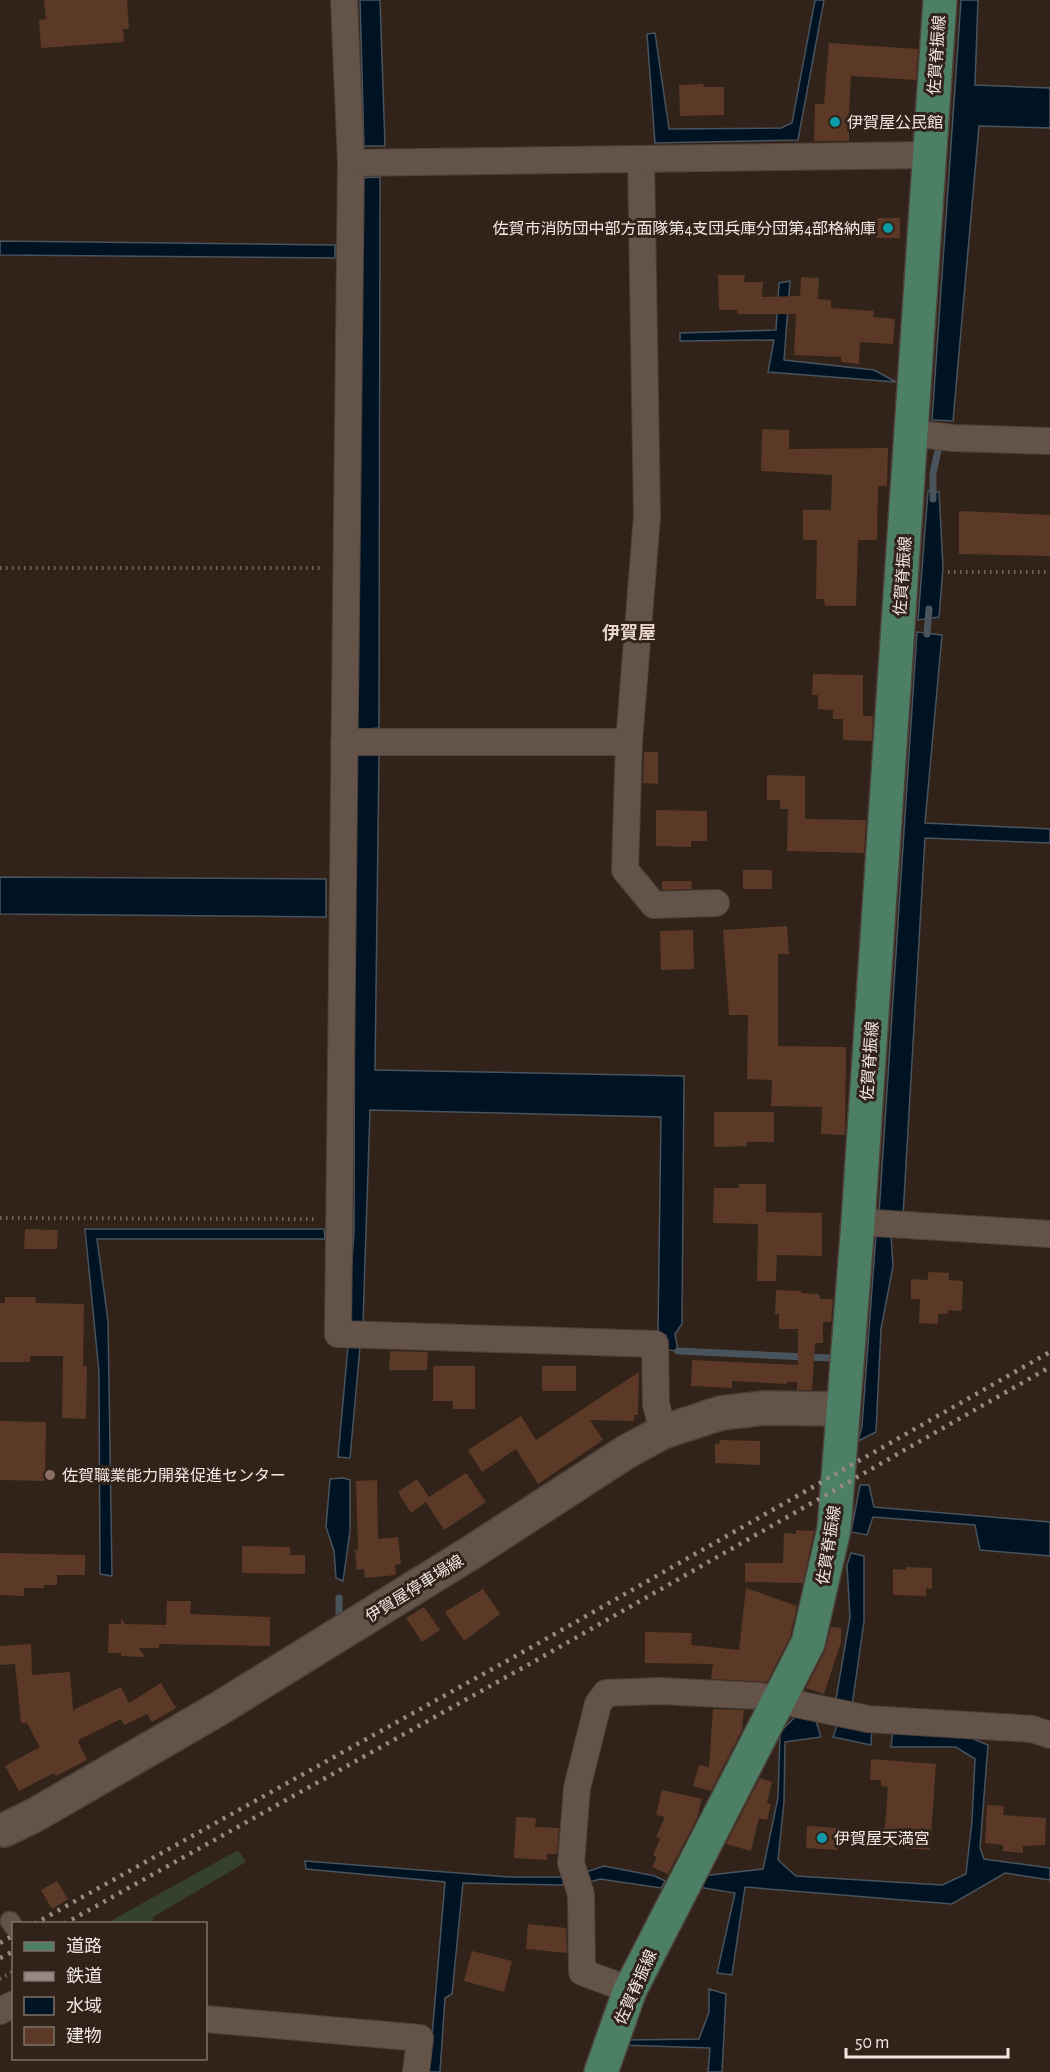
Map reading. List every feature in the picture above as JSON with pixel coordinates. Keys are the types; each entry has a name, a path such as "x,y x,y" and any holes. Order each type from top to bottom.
{"main road":[{"name":"佐賀脊振線","path":"601,2072 630,1990 780,1702 808,1643 834,1529 918,433 928,155 940,0"},
{"name":"伊賀屋停車場線","path":"2,1826 35,1815 220,1708 472,1552 626,1452 663,1432 722,1413 743,1410 843,1409"}],"street":[{"path":"344,0 366,162 350,250 338,1334 655,1344 656,1404 663,1432"},
{"path":"366,162 928,155"},
{"path":"640,159 647,516 629,742 625,870 654,905 716,903"},
{"path":"918,433 953,438 1050,441"},
{"path":"344,742 629,742"},
{"path":"858,1222 1050,1234"},
{"path":"630,1990 582,1972 581,1894 571,1863 577,1788 598,1704 606,1693 660,1691 759,1696 868,1719 1032,1729 1050,1735"},
{"path":"207,2019 420,2038 416,2072"}],"path":[{"path":"0,568 346,568"},
{"path":"948,572 1050,572"},
{"path":"0,1218 340,1219"}],"green space":[{"path":"238,1850 246,1862 153,1917 152,1922 109,1922"}],"water":[{"path":"360,0 380,0 385,146 364,146"},
{"path":"815,0 824,0 798,140 655,143 647,34 655,33 669,129 781,128 792,123"},
{"path":"961,0 978,0 975,85 1050,88 1050,128 979,126 953,421 932,420"},
{"path":"380,177 379,728 354,730 358,178"},
{"path":"0,241 335,245 335,258 0,255"},
{"path":"790,281 784,360 874,370 896,382 768,372 774,340 680,341 680,333 776,330 779,283"},
{"path":"928,491 939,492 943,568 939,617 918,620"},
{"path":"917,632 942,635 925,823 1050,829 1050,843 925,838 903,1216 879,1213"},
{"path":"355,755 379,755 375,1070 684,1076 682,1324 675,1334 678,1351 668,1350 666,1335 658,1332 661,1117 370,1110 363,1322 347,1323 354,1233"},
{"path":"0,877 326,879 326,917 0,914"},
{"path":"85,1229 324,1229 325,1239 97,1239 108,1321 112,1576 100,1574 99,1372"},
{"path":"876,1234 891,1235 893,1266 881,1329 876,1432 858,1441 862,1426"},
{"path":"348,1346 360,1347 350,1458 338,1457"},
{"path":"330,1479 350,1480 350,1531 343,1581 336,1578 334,1551 326,1527"},
{"path":"860,1485 869,1485 874,1507 1050,1522 1050,1556 980,1550 975,1525 873,1517 867,1535 851,1532"},
{"path":"851,1553 864,1556 864,1621 852,1706 836,1699 850,1617 847,1565"},
{"path":"795,1717 816,1721 821,1737 785,1742 784,1802 778,1860 796,1876 942,1885 966,1874 972,1821 975,1759 956,1747 891,1747 893,1730 959,1733 988,1745 980,1848 984,1859 1050,1868 1050,1880 1005,1873 952,1904 745,1887 732,1975 717,1973 735,1893 698,1887 701,1876 763,1869 778,1798 780,1732"},
{"path":"838,1723 872,1728 871,1745 833,1737"},
{"path":"305,1861 509,1877 568,1877 562,1885 463,1883 452,1994 445,1998 440,2072 429,2072 445,1882 306,1869"},
{"path":"604,1866 655,1876 665,1881 661,1888 600,1879 586,1883 586,1872"},
{"path":"709,1989 726,1994 722,2072 708,2072 710,2048 622,2045 625,2040 699,2039 709,2012"}],"building":[{"path":"44,0 127,0 129,29 123,29 124,42 41,48 39,20 46,19"},
{"path":"829,43 918,49 916,80 851,76 849,114 856,114 855,130 849,130 849,141 814,141 815,104 824,104"},
{"path":"704,84 703,87 724,87 724,115 680,116 679,85"},
{"name":"佐賀市消防団中部方面隊第4支団兵庫分団第4部格納庫","path":"877,218 900,218 900,238 876,238"},
{"path":"718,275 745,275 744,282 763,282 762,297 800,296 801,277 819,278 818,299 831,300 831,308 874,311 873,317 895,319 893,344 860,342 859,364 841,362 841,357 794,355 796,314 737,314 737,310 719,310"},
{"path":"762,429 789,430 789,449 888,448 887,486 878,486 877,540 858,540 856,606 825,606 824,599 816,599 817,540 803,540 803,510 831,510 832,475 761,471"},
{"path":"959,511 1050,515 1050,556 959,554"},
{"path":"813,674 863,675 863,716 873,716 872,741 843,740 843,719 833,719 833,710 818,709 818,695 812,695"},
{"path":"644,752 658,752 658,784 643,783"},
{"path":"767,775 805,776 805,819 866,820 864,853 787,851 788,809 780,809 780,800 767,800"},
{"path":"656,810 707,811 707,841 691,841 691,847 656,846"},
{"path":"743,870 772,870 772,889 743,889"},
{"path":"662,881 691,881 692,889 662,890"},
{"path":"787,926 789,954 778,954 778,1046 846,1047 845,1135 821,1134 822,1107 771,1106 772,1080 747,1079 748,1015 729,1015 723,930"},
{"path":"693,930 694,969 661,970 660,931"},
{"path":"714,1112 774,1112 774,1142 747,1142 747,1146 714,1147"},
{"path":"739,1184 766,1184 766,1212 822,1213 822,1256 777,1255 776,1281 757,1281 758,1224 713,1223 714,1188 739,1188"},
{"path":"25,1229 58,1230 57,1249 24,1249"},
{"path":"928,1272 949,1273 949,1280 963,1281 962,1311 948,1310 948,1314 938,1314 938,1324 919,1323 920,1299 911,1299 911,1279 928,1280"},
{"path":"776,1290 801,1291 801,1293 819,1294 820,1299 833,1299 831,1322 823,1322 823,1343 815,1343 812,1390 797,1390 797,1382 787,1382 787,1384 732,1381 732,1388 691,1386 692,1360 798,1365 798,1329 779,1329 779,1314 775,1314"},
{"path":"5,1297 35,1297 36,1303 84,1304 83,1366 87,1366 86,1419 62,1418 63,1356 30,1356 30,1362 0,1362 0,1303 5,1303"},
{"path":"390,1351 428,1352 427,1370 389,1370"},
{"path":"433,1366 475,1366 475,1409 453,1409 453,1401 433,1401"},
{"path":"542,1366 576,1366 576,1391 542,1391"},
{"path":"639,1372 638,1415 634,1415 634,1421 590,1420 603,1440 538,1484 516,1449 482,1472 468,1450 521,1416 536,1440"},
{"path":"0,1421 46,1422 45,1481 0,1480"},
{"path":"720,1440 760,1441 760,1465 715,1463 715,1444 719,1444"},
{"path":"466,1473 486,1502 444,1530 426,1502 411,1513 398,1492 417,1479 429,1497"},
{"path":"377,1480 378,1539 398,1537 401,1564 395,1565 396,1575 365,1578 364,1569 357,1570 355,1550 358,1550 356,1481"},
{"path":"796,1530 814,1531 803,1583 745,1582 745,1563 783,1563 784,1533 796,1534"},
{"path":"242,1546 290,1547 290,1555 305,1555 305,1574 242,1573"},
{"path":"0,1553 85,1555 85,1575 57,1575 57,1585 44,1585 44,1588 24,1588 24,1596 0,1595"},
{"path":"906,1567 932,1568 932,1589 926,1588 926,1596 893,1595 893,1569 906,1570"},
{"path":"746,1588 797,1606 790,1637 767,1682 711,1679 713,1664 645,1663 645,1632 692,1633 691,1645 739,1650"},
{"path":"483,1589 500,1614 464,1641 445,1612"},
{"path":"167,1601 191,1601 190,1614 270,1617 270,1646 159,1644 159,1648 139,1648 145,1657 108,1653 109,1624 121,1624 121,1618 125,1624 166,1625"},
{"path":"424,1607 440,1630 422,1642 406,1618"},
{"path":"831,1627 841,1628 841,1642 824,1694 806,1688 825,1651"},
{"path":"31,1644 32,1675 70,1672 73,1710 121,1687 129,1703 161,1683 176,1708 152,1722 147,1714 124,1725 121,1719 80,1739 78,1742 87,1760 56,1776 54,1773 19,1791 5,1766 40,1747 27,1723 21,1723 15,1664 0,1665 0,1646"},
{"path":"713,1709 744,1710 742,1730 711,1791 693,1786 699,1765 709,1767"},
{"path":"871,1759 936,1764 930,1850 878,1846 879,1828 885,1828 888,1787 881,1786 881,1780 870,1780"},
{"path":"760,1778 772,1782 767,1803 771,1804 767,1820 759,1818 751,1851 726,1844"},
{"path":"662,1790 702,1799 697,1818 668,1874 652,1867 657,1857 653,1855 660,1839 656,1837 665,1817 656,1815"},
{"path":"987,1805 1004,1806 1003,1815 1046,1818 1045,1845 1023,1846 1023,1853 1003,1851 1003,1845 985,1843"},
{"path":"516,1817 536,1818 535,1827 559,1828 557,1854 547,1854 547,1860 514,1858"},
{"name":"伊賀屋天満宮","path":"807,1826 838,1828 837,1850 806,1848"},
{"path":"57,1881 68,1899 52,1909 41,1890"},
{"path":"528,1924 566,1928 567,1953 526,1949"},
{"path":"472,1951 512,1961 504,1992 464,1981"}],"waterway":[{"path":"933,499 933,473 940,442"},
{"path":"927,634 929,609"},
{"path":"678,1351 829,1358"},
{"path":"339,1598 339,1613"}],"railway":[{"path":"38,1922 530,1648 1050,1352"},
{"path":"68,1922 535,1661 1050,1367"},
{"path":"0,1943 12,1936"},
{"path":"0,1958 12,1952"}],"place":[{"name":"伊賀屋公民館","path":"835,122"},
{"name":"佐賀市消防団中部方面隊第4支団兵庫分団第4部格納庫","path":"888,228"},
{"name":"佐賀職業能力開発促進センター","path":"50,1475"},
{"name":"伊賀屋天満宮","path":"822,1838"}],"district":[{"name":"伊賀屋","path":"629,633"}]}
